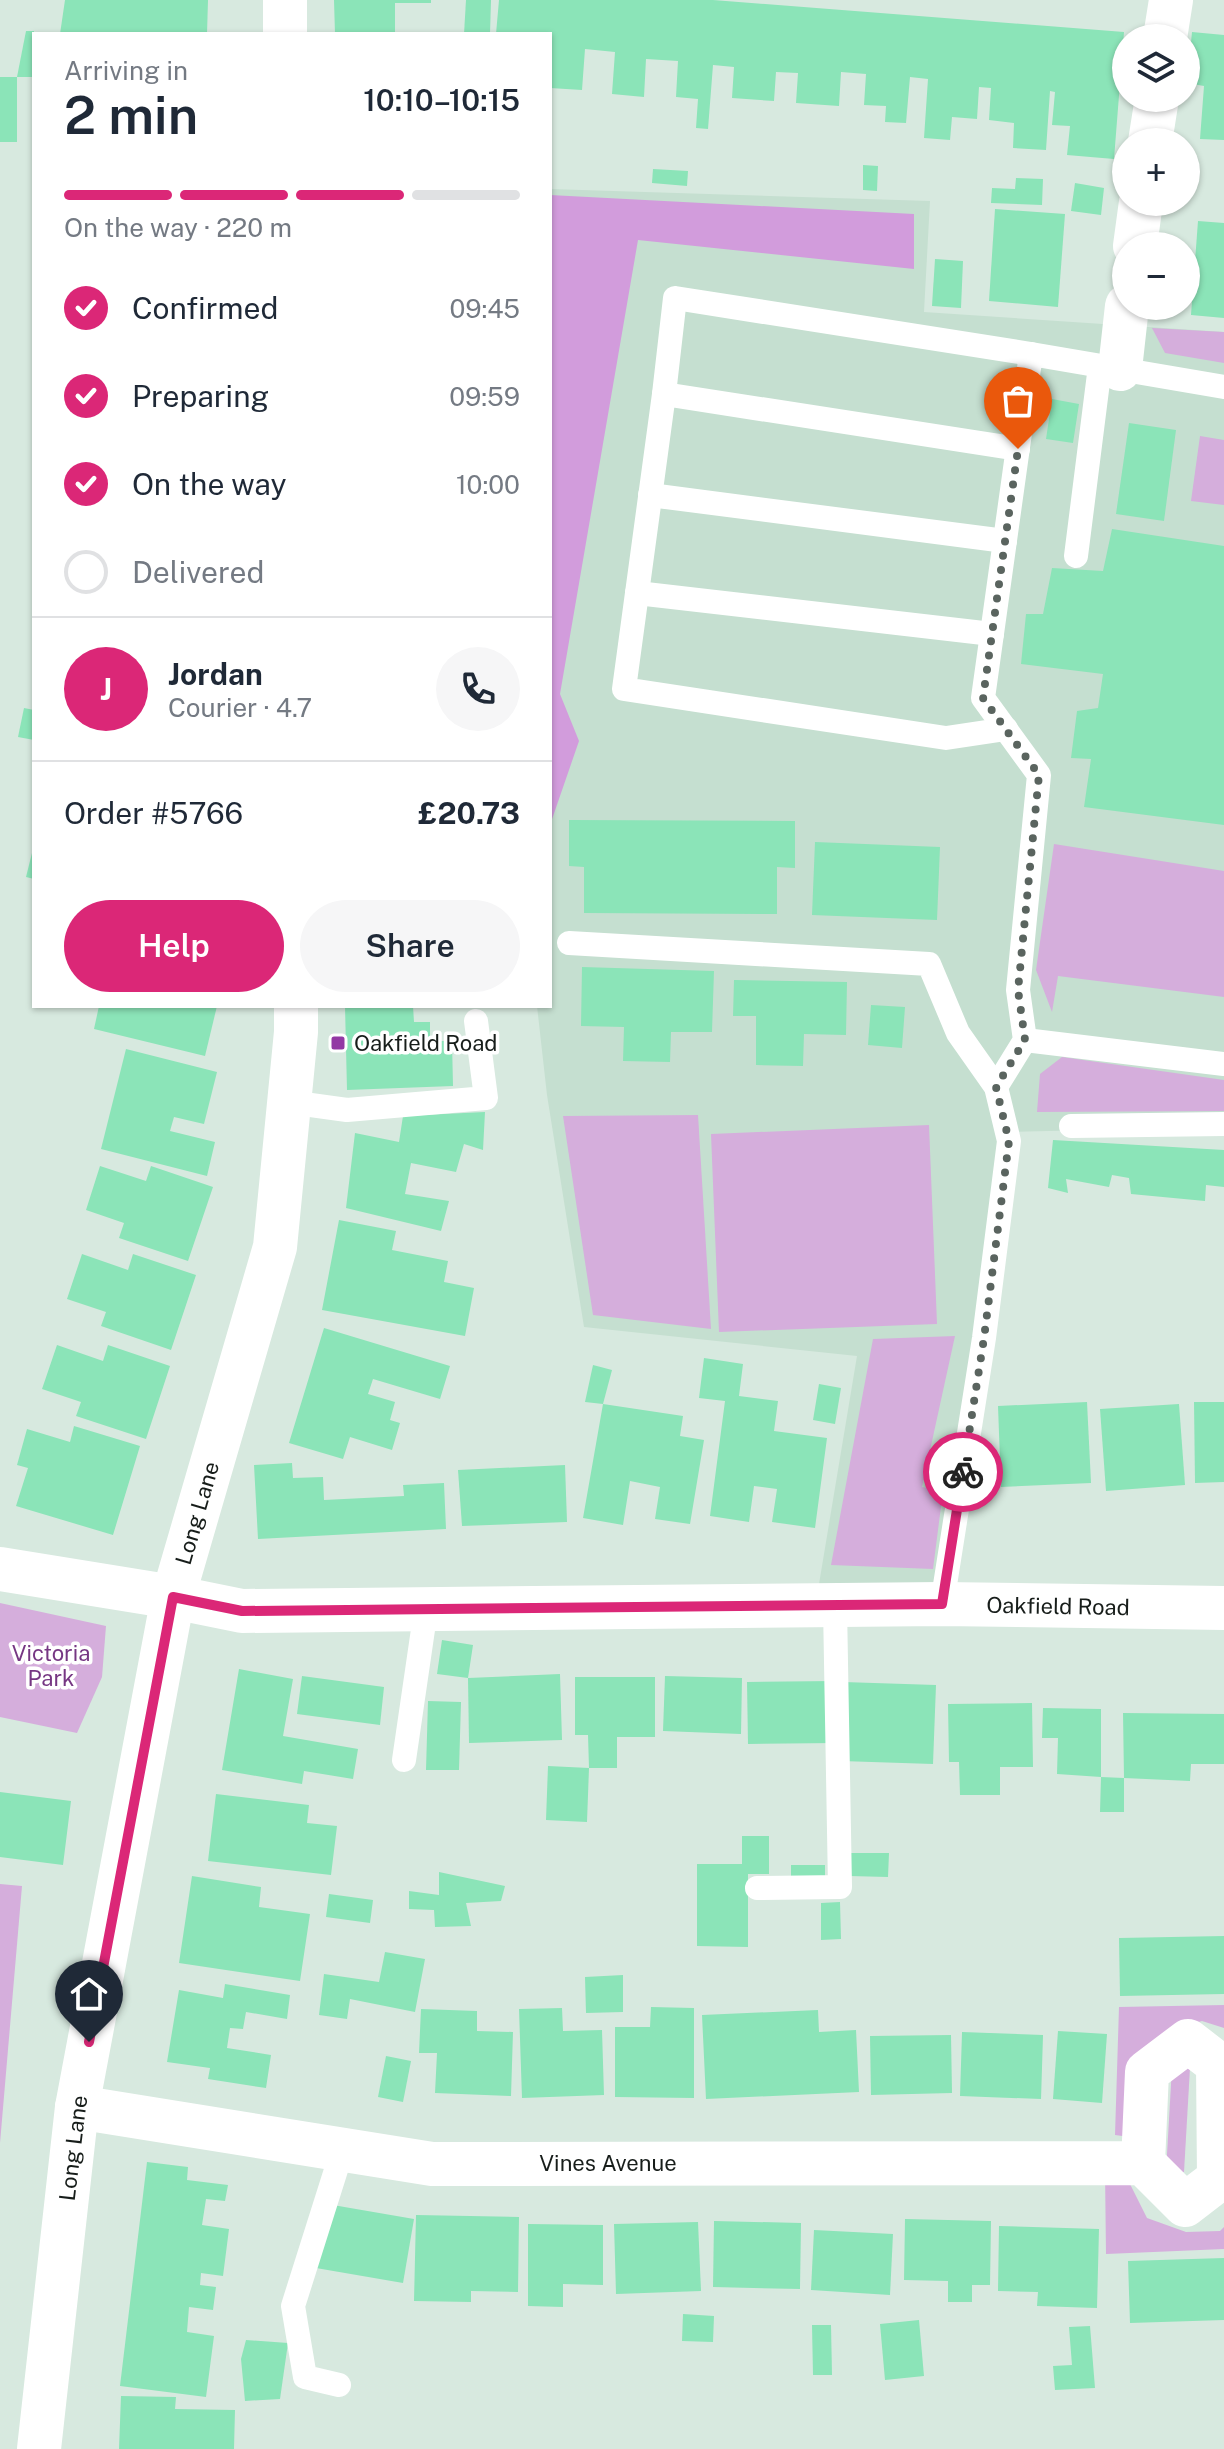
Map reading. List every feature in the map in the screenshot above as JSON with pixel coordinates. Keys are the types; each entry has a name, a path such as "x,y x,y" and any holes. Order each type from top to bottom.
{"street":[{"path":"285,0 285,32"},
{"path":"1167,24 1171,0"},
{"path":"1110,368 1123,320"},
{"name":"Long Lane","path":"39,2449 77,2107 173,1597 275,1247 296,1008"},
{"name":"Oakfield Road","path":"0,1569 242,1611 942,1604 1224,1608"},
{"name":"Vines Avenue","path":"77,2107 432,2164 1143,2163"}],"lane":[{"path":"1006,729 946,738 624,689 675,298 1224,387"},
{"path":"996,1087 1025,1040 1018,990 1039,775 983,698 1031,354"},
{"path":"1076,556 1110,368"},
{"path":"664,394 1018,449"},
{"path":"650,495 1005,541"},
{"path":"637,593 992,634"},
{"path":"569,943 929,964 958,1033 996,1087 1009,1141 984,1338 942,1604"},
{"path":"289,1102 347,1110 486,1098 476,1021"},
{"path":"1025,1040 1224,1064"},
{"path":"1071,1126 1224,1124"},
{"path":"757,1888 840,1887 835,1606"},
{"path":"404,1760 426,1609"},
{"path":"339,2385 305,2377 293,2306 342,2151"}],"shaded area":[{"path":"552,189 930,201 924,312 1224,332 1224,1127 1010,1132 948,1605 815,1608 857,1356 584,1327 547,1095 537,1008 552,1008"},
{"path":"552,195 914,214 914,269 638,240 560,694 579,741 552,819"}],"green space":[{"path":"1152,328 1224,332 1224,363 1165,353"},
{"path":"1200,436 1224,440 1224,505 1191,501"},
{"path":"1054,844 1224,871 1224,997 1058,976 1052,1012 1036,970"},
{"path":"1062,1057 1224,1080 1224,1111 1037,1112 1040,1074"},
{"path":"698,1115 711,1329 593,1315 563,1116"},
{"path":"929,1125 937,1324 719,1332 711,1134"},
{"path":"955,1336 922,1487 943,1491 933,1569 831,1565 873,1339"},
{"name":"Victoria Park","path":"0,1603 106,1626 102,1677 77,1733 0,1717"},
{"path":"0,1884 22,1886 0,2143"},
{"path":"1224,2005 1224,2028 1202,2021 1166,2031 1130,2137 1115,2135 1119,2007"},
{"path":"1172,2067 1190,2068 1184,2172 1166,2172"},
{"path":"1105,2171 1127,2178 1147,2218 1186,2232 1220,2231 1224,2227 1224,2249 1106,2254"}],"building":[{"path":"65,0 208,0 207,32 60,32"},
{"path":"334,0 431,0 431,3 395,3 395,32 335,32"},
{"path":"466,0 491,0 490,32 464,32"},
{"path":"499,0 713,0 1112,31 1112,112 1118,112 1116,128 1112,128 1112,159 1067,155 1070,126 1052,125 1055,92 1050,91 1046,150 1013,148 1014,123 989,120 991,88 979,87 977,119 952,117 950,140 924,138 928,79 910,77 906,123 885,122 886,106 864,105 866,74 841,72 839,106 796,103 798,73 776,72 774,101 732,98 734,67 713,65 708,129 696,128 698,99 676,97 678,61 646,59 644,97 612,94 615,52 585,49 582,90 552,88 552,32 496,32"},
{"path":"26,31 34,31 32,77 17,77"},
{"path":"1200,33 1224,35 1224,140 1200,139 1204,86 1200,85"},
{"path":"0,77 17,77 17,142 0,142"},
{"path":"863,165 878,166 877,191 863,190"},
{"path":"653,169 688,171 687,186 652,183"},
{"path":"1016,178 1043,179 1042,205 991,203 992,188 1015,189"},
{"path":"1075,183 1104,188 1101,215 1071,211"},
{"path":"995,209 1065,214 1058,307 989,301"},
{"path":"1198,221 1224,223 1224,318 1200,316 1200,232 1197,232"},
{"path":"935,259 963,261 961,308 932,306"},
{"path":"1052,399 1079,404 1073,443 1046,439"},
{"path":"1129,423 1176,430 1164,521 1116,514"},
{"path":"1112,529 1224,546 1224,825 1084,807 1091,759 1071,758 1077,711 1098,708 1103,674 1021,664 1026,614 1043,614 1052,568 1103,571"},
{"path":"24,708 32,710 32,740 18,737"},
{"path":"569,820 795,821 795,868 777,867 777,914 584,913 584,867 569,866"},
{"path":"815,842 940,847 937,920 812,915"},
{"path":"32,853 32,878 26,877"},
{"path":"582,967 714,971 712,1032 671,1032 670,1062 623,1061 624,1027 581,1026"},
{"path":"734,980 847,982 846,1035 804,1034 803,1066 756,1065 756,1016 733,1016"},
{"path":"871,1005 905,1007 902,1048 868,1045"},
{"path":"99,1008 217,1008 205,1056 94,1029"},
{"path":"345,1008 413,1008 414,1022 430,1022 430,1041 452,1041 453,1086 347,1090"},
{"path":"126,1049 217,1072 204,1124 174,1117 170,1131 215,1142 207,1176 101,1149"},
{"path":"485,1112 483,1150 464,1144 456,1172 411,1163 405,1194 449,1201 441,1231 346,1208 355,1133 399,1142 403,1116"},
{"path":"1053,1140 1224,1150 1224,1187 1206,1185 1205,1201 1131,1194 1129,1178 1112,1175 1109,1187 1066,1179 1068,1193 1048,1188"},
{"path":"100,1166 146,1181 151,1166 213,1187 188,1261 119,1238 124,1223 86,1210"},
{"path":"339,1220 396,1231 392,1250 448,1261 444,1282 474,1288 465,1336 322,1310"},
{"path":"82,1254 128,1270 133,1254 196,1275 171,1350 101,1326 106,1312 67,1299"},
{"path":"324,1328 450,1366 440,1399 373,1379 368,1394 395,1402 390,1420 400,1423 392,1450 350,1437 343,1459 289,1443"},
{"path":"57,1345 103,1361 108,1345 170,1366 146,1439 76,1416 81,1402 42,1389"},
{"path":"704,1358 743,1364 739,1396 778,1401 774,1431 827,1438 815,1528 772,1522 777,1489 754,1486 749,1522 710,1516 725,1401 699,1398"},
{"path":"593,1365 612,1370 603,1404 585,1402"},
{"path":"819,1384 841,1388 835,1424 813,1420"},
{"path":"1087,1402 1091,1483 1001,1487 998,1406"},
{"path":"1194,1402 1224,1402 1224,1482 1195,1483"},
{"path":"603,1404 683,1416 680,1436 704,1440 690,1524 655,1519 660,1487 630,1481 623,1525 583,1518"},
{"path":"1179,1404 1185,1485 1106,1491 1100,1409"},
{"path":"74,1426 140,1446 113,1535 16,1506 28,1468 17,1465 27,1429 70,1442"},
{"path":"292,1463 293,1478 323,1477 324,1500 404,1496 403,1485 444,1483 446,1529 258,1539 254,1465"},
{"path":"565,1465 567,1522 462,1526 458,1470"},
{"path":"442,1640 473,1645 468,1678 437,1674"},
{"path":"239,1669 293,1679 283,1736 358,1749 353,1779 304,1771 302,1784 222,1770"},
{"path":"560,1674 562,1740 469,1743 468,1678"},
{"path":"302,1676 384,1687 380,1725 297,1714"},
{"path":"665,1676 742,1678 741,1734 663,1731"},
{"path":"575,1677 655,1677 655,1737 617,1737 617,1768 589,1768 588,1735 575,1735"},
{"path":"835,1681 836,1743 748,1744 747,1682"},
{"path":"843,1682 936,1685 933,1764 841,1761"},
{"path":"428,1701 461,1702 459,1770 426,1770"},
{"path":"1032,1703 1033,1767 1000,1767 1000,1795 960,1795 959,1762 949,1762 948,1704"},
{"path":"1043,1708 1101,1709 1101,1777 1057,1774 1058,1738 1042,1738"},
{"path":"1123,1713 1224,1714 1224,1764 1191,1764 1190,1781 1124,1778"},
{"path":"548,1766 589,1768 587,1822 546,1820"},
{"path":"1101,1777 1124,1778 1124,1812 1100,1812"},
{"path":"0,1792 71,1801 63,1865 0,1857"},
{"path":"216,1794 309,1805 307,1823 337,1826 331,1875 208,1861"},
{"path":"742,1836 769,1836 769,1874 748,1874 748,1947 697,1946 697,1864 742,1864"},
{"path":"849,1853 889,1853 888,1877 849,1876"},
{"path":"791,1865 825,1865 825,1881 791,1881"},
{"path":"439,1872 505,1886 501,1901 466,1903 471,1926 435,1927 434,1910 409,1909 409,1891 439,1895"},
{"path":"192,1876 261,1887 259,1907 310,1914 300,1981 179,1963"},
{"path":"329,1894 373,1900 370,1923 326,1917"},
{"path":"840,1902 841,1939 821,1940 821,1903"},
{"path":"1224,1936 1224,1994 1120,1996 1119,1938"},
{"path":"385,1952 425,1959 415,2012 350,1999 347,2019 319,2015 324,1974 379,1982"},
{"path":"623,1975 623,2012 586,2013 585,1977"},
{"path":"225,1984 290,1995 287,2019 246,2012 243,2029 230,2028 227,2048 271,2055 266,2088 208,2079 210,2068 167,2062 179,1990 223,1998"},
{"path":"651,2007 694,2008 694,2098 615,2097 615,2027 650,2027"},
{"path":"562,2008 563,2031 602,2030 604,2095 522,2098 519,2009"},
{"path":"421,2009 477,2011 477,2031 513,2032 511,2096 435,2093 437,2053 419,2053"},
{"path":"818,2010 819,2032 856,2030 859,2092 706,2099 702,2015"},
{"path":"1058,2031 1107,2034 1102,2103 1053,2099"},
{"path":"962,2032 1043,2035 1041,2099 960,2096"},
{"path":"951,2035 952,2093 871,2095 870,2036"},
{"path":"386,2056 411,2061 403,2102 378,2097"},
{"path":"147,2162 188,2167 187,2180 228,2185 225,2201 206,2199 202,2225 229,2229 223,2276 201,2273 200,2285 216,2287 213,2310 189,2307 187,2332 214,2336 206,2397 120,2386"},
{"path":"327,2204 414,2219 403,2283 316,2268"},
{"path":"416,2215 519,2217 518,2292 471,2291 471,2302 414,2301"},
{"path":"905,2219 991,2221 990,2285 972,2285 972,2302 948,2302 948,2281 904,2280"},
{"path":"714,2221 801,2223 800,2289 713,2287"},
{"path":"698,2222 701,2291 616,2294 614,2224"},
{"path":"528,2224 603,2225 603,2285 563,2284 563,2307 528,2306"},
{"path":"999,2226 1099,2229 1097,2308 1037,2306 1038,2292 998,2291"},
{"path":"814,2230 893,2234 890,2295 811,2290"},
{"path":"1224,2258 1224,2320 1130,2323 1128,2261"},
{"path":"683,2314 714,2316 713,2342 682,2341"},
{"path":"919,2320 924,2376 885,2380 880,2324"},
{"path":"812,2325 831,2325 832,2375 813,2375"},
{"path":"1090,2326 1095,2388 1055,2390 1053,2366 1072,2365 1069,2327"},
{"path":"246,2340 288,2343 280,2399 245,2401 241,2359"},
{"path":"121,2396 176,2397 175,2409 235,2410 234,2449 119,2449"}],"way so far":[{"path":"963,1472 1009,1141 996,1087 1025,1040 1018,990 1039,775 983,698 1018,449"}],"place":[{"name":"Oakfield Road","path":"338,1043"}],"route":[{"path":"89,2042 173,1597 242,1611 942,1604 963,1472"}]}
